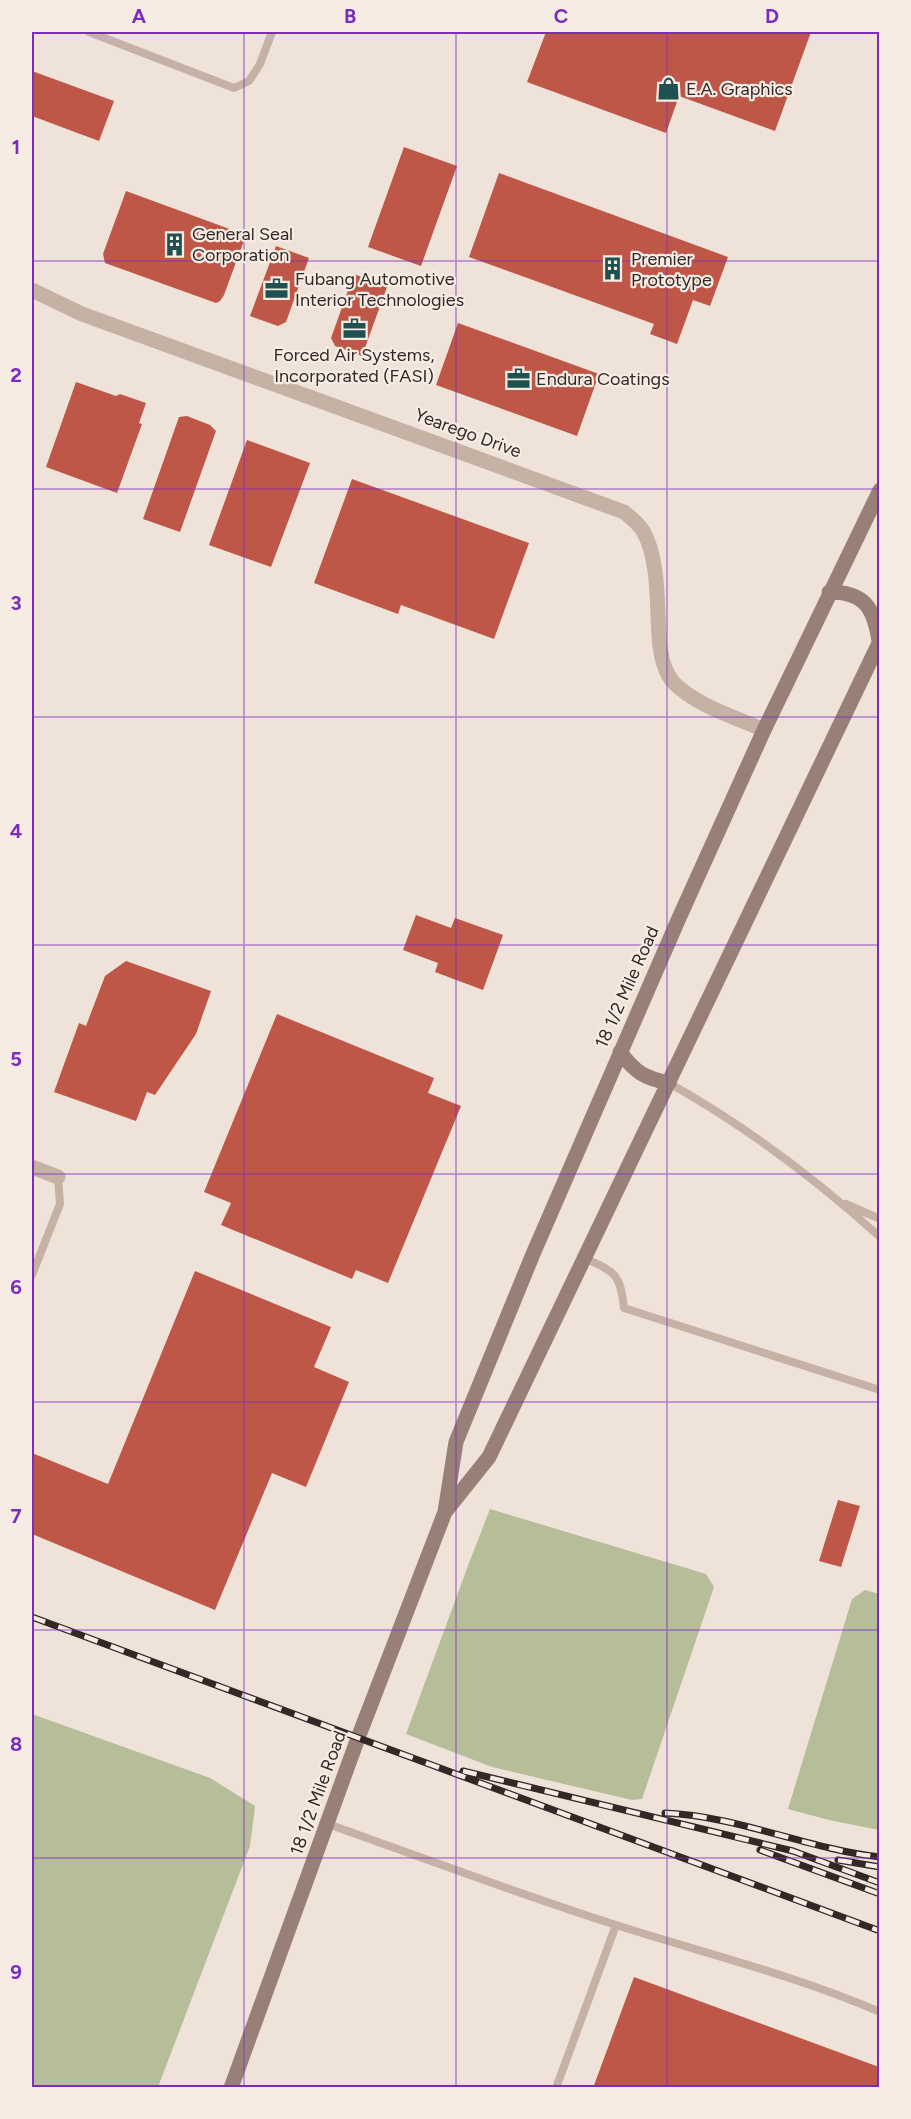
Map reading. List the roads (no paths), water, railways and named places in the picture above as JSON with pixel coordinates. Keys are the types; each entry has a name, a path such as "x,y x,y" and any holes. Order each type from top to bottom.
{"street":[{"name":"Yearego Drive","path":"32,290 82,314 624,512 635,520 644,532 650,547 656,586 660,648 664,666 673,682 703,703 764,730"},
{"name":"18 1/2 Mile Road","path":"231,2088 358,1738 445,1512 456,1442 533,1254 620,1052 764,730 879,490"},
{"path":"829,592 853,595 864,602 872,611 877,623 879,641"},
{"name":"18 1/2 Mile Road","path":"445,1512 489,1457 879,641"},
{"path":"620,1052 637,1072 648,1078 669,1083"},
{"path":"32,1167 58,1177"}],"lane":[{"path":"89,32 234,88 249,81 260,64 272,32"},
{"path":"669,1083 744,1128 840,1201 879,1237"},
{"path":"32,1275 60,1204 58,1177"},
{"path":"840,1201 879,1219"},
{"path":"585,1258 613,1271 622,1291 624,1308 879,1390"},
{"path":"328,1824 616,1925 788,1977 879,2012"},
{"path":"556,2088 616,1925"}],"railway":[{"path":"32,1617 880,1931"},
{"path":"463,1771 793,1851 880,1883"},
{"path":"665,1813 719,1820 826,1847 880,1857"},
{"path":"760,1850 880,1894"},
{"path":"838,1860 880,1867"}],"place":[{"name":"E.A. Graphics","path":"668,89"},
{"name":"General Seal Corporation","path":"174,244"},
{"name":"Premier Prototype","path":"613,269"},
{"name":"Fubang Automotive Interior Technologies","path":"277,289"},
{"name":"Forced Air Systems, Incorporated (FASI)","path":"354,329"},
{"name":"Endura Coatings","path":"518,379"}]}
